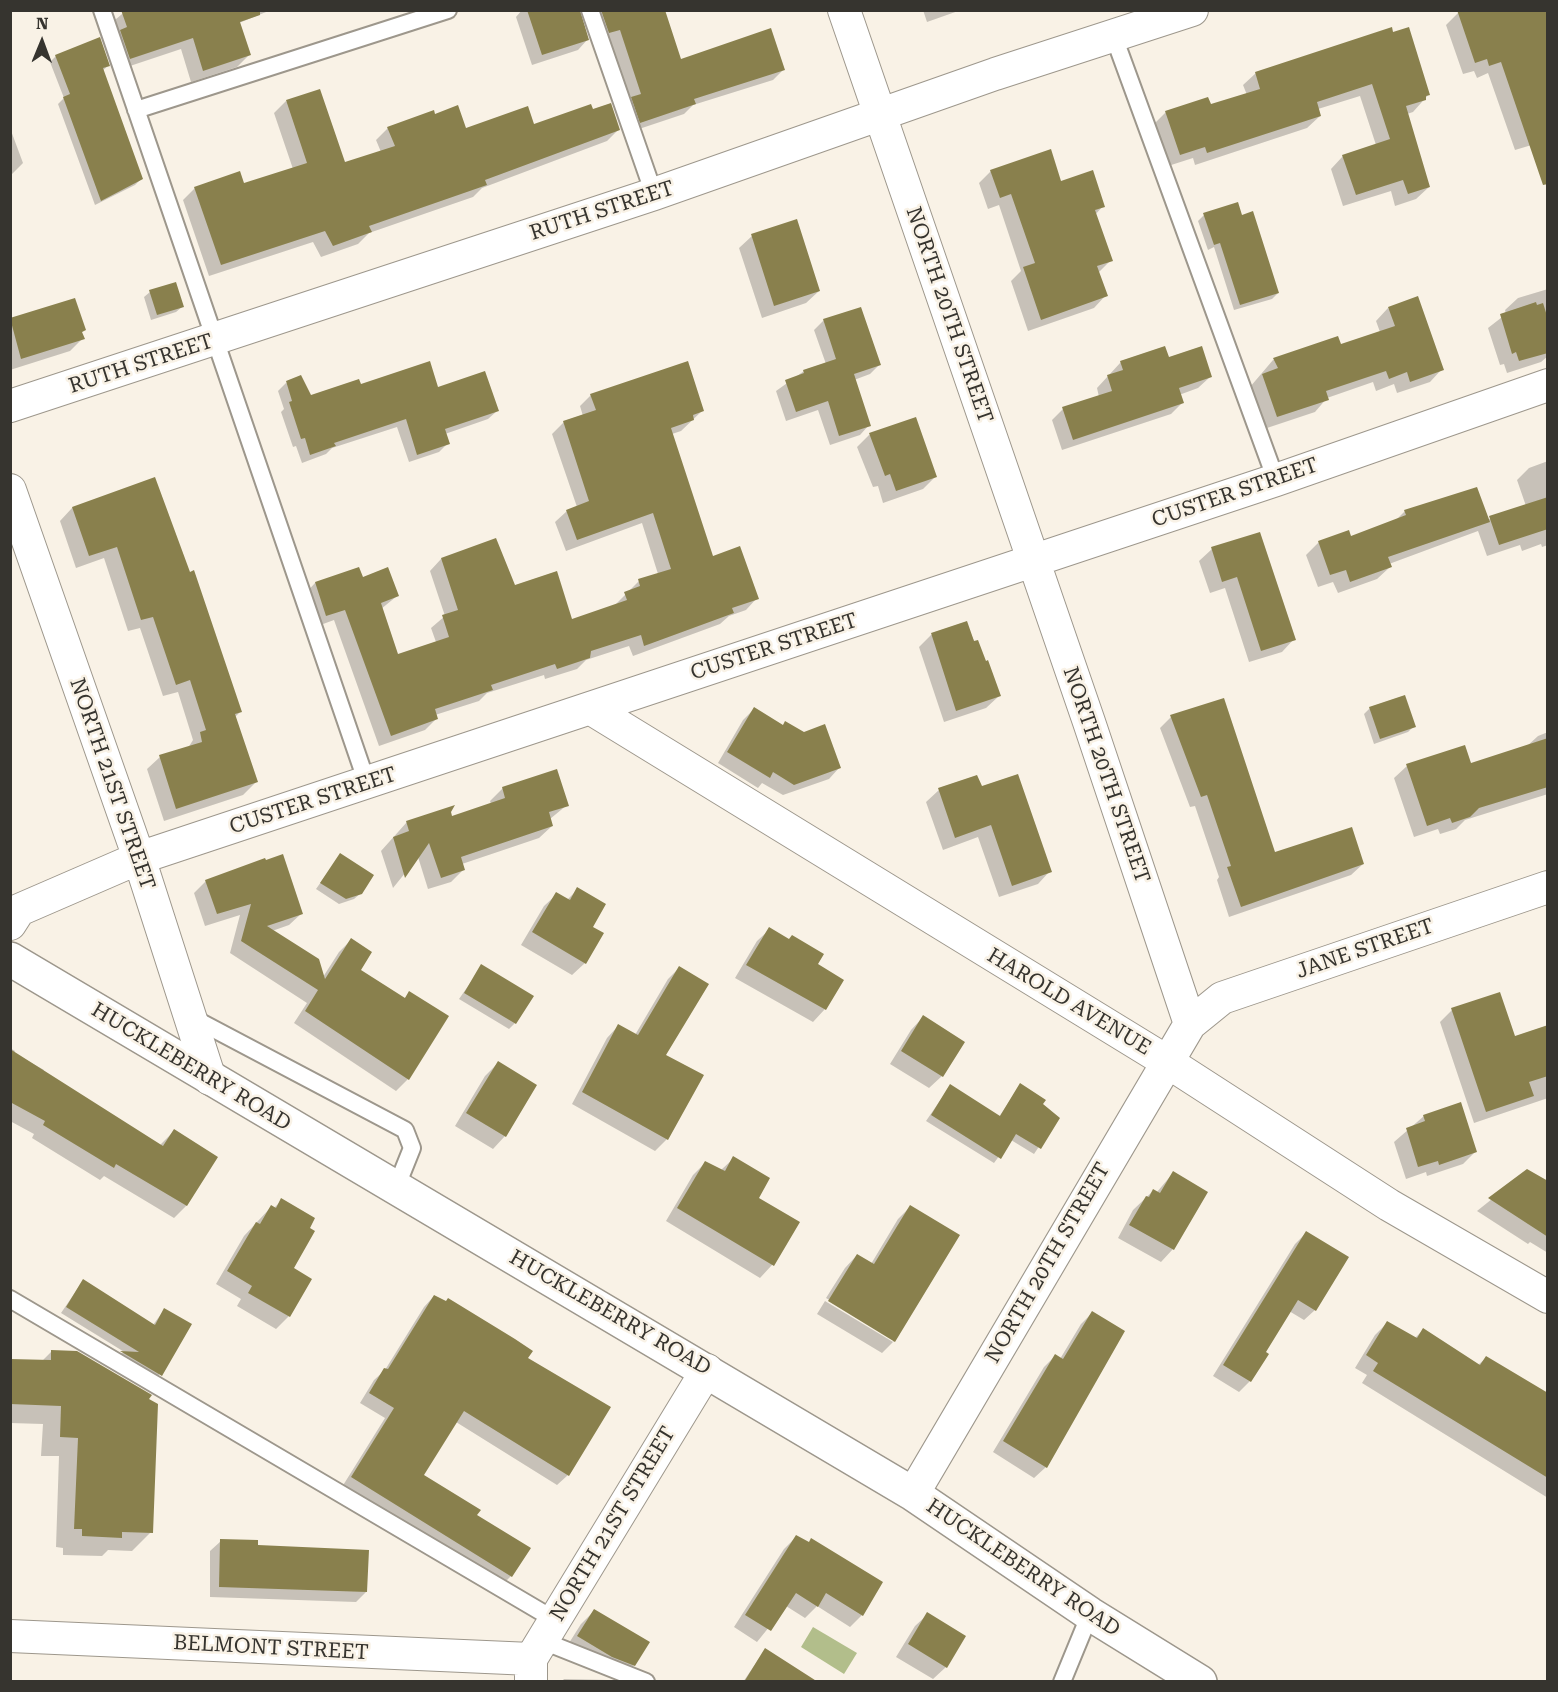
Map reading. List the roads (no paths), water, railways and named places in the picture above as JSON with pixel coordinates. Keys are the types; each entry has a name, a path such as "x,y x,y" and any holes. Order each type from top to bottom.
{"street":[{"name":"NORTH 20TH STREET","path":"844,10 1190,1024 1166,1061 913,1494"},
{"name":"RUTH STREET","path":"10,406 654,194 995,74 1192,10"},
{"name":"CUSTER STREET","path":"10,924 19,910 139,858 1276,480 1548,385"},
{"name":"NORTH 21ST STREET","path":"10,489 139,858 210,1079"},
{"name":"HAROLD AVENUE","path":"590,708 1166,1061 1389,1205 1548,1297"},
{"name":"JANE STREET","path":"1190,1024 1222,998 1548,886"},
{"name":"HUCKLEBERRY ROAD","path":"10,959 913,1494 1090,1614 1200,1682"},
{"name":"NORTH 21ST STREET","path":"540,1650 707,1370"},
{"name":"BELMONT STREET","path":"10,1636 540,1650"}],"lane":[{"path":"102,10 217,339 367,783"},
{"path":"136,110 448,10"},
{"path":"590,10 654,194"},
{"path":"1114,37 1276,480"},
{"path":"189,1016 405,1130 412,1148 396,1188"},
{"path":"10,1299 540,1650"},
{"path":"1062,1682 1090,1614"},
{"name":"BELMONT STREET","path":"540,1650 645,1682"}]}
